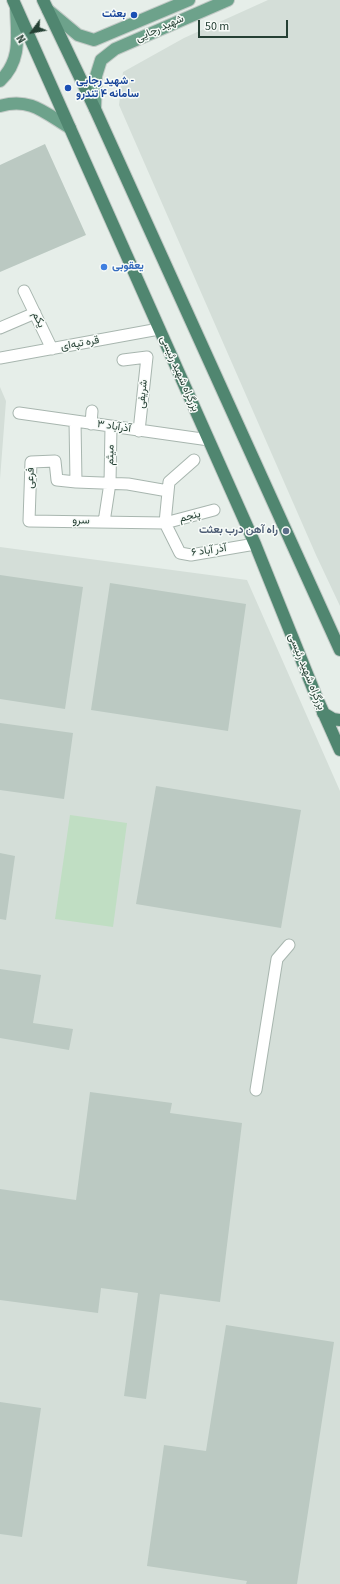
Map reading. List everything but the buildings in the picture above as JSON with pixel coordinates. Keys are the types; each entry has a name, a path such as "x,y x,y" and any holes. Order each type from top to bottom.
{"highway":[{"name":"بزرگراه شهید رئیسی","path":"14,2 255,544 323,713 340,750"},
{"path":"45,3 95,109 340,650"},
{"path":"323,713 333,719 340,720"}],"main road":[{"name":"شهید رجایی","path":"45,3 78,35 94,40 110,35 189,0"},
{"name":"شهید رجایی","path":"95,109 96,76 101,60 115,49 228,0"},
{"path":"0,81 10,71 14,62 17,30 14,2"},
{"path":"0,106 18,103 32,105 70,128"}],"street":[{"name":"یکم","path":"24,291 52,349"},
{"path":"0,328 35,313"},
{"name":"قره تپه‌ای","path":"0,358 159,329"},
{"name":"شریفی","path":"123,360 146,357 139,431"},
{"path":"92,411 92,424"},
{"name":"۳ آذرآباد","path":"19,414 209,440"},
{"path":"75,422 76,482 147,486 168,491"},
{"name":"میثم","path":"104,522 110,483 111,427"},
{"path":"165,523 169,482 194,460"},
{"name":"فرعی","path":"29,520 31,462 55,462 57,480 76,482"},
{"name":"پنجم","path":"165,523 214,510"},
{"name":"سرو","path":"29,520 165,523"},
{"name":"آذر آباد ۶","path":"165,523 180,552 186,554 191,555 255,544"},
{"path":"256,1090 277,959 289,945"}],"shaded area":[{"path":"268,0 340,0 340,606 316,555 119,105 123,72 184,38"},
{"path":"0,387 6,401 0,479"},
{"path":"0,547 247,580 340,791 340,1584 0,1584"}],"green space":[{"path":"70,815 127,823 113,927 55,919"}],"place":[{"name":"بعثت","path":"134,15"},
{"name":"شهید رجایی - سامانه ۴ تندرو","path":"68,88"},
{"name":"یعقوبی","path":"104,267"},
{"name":"راه آهن درب بعثت","path":"286,531"}]}
